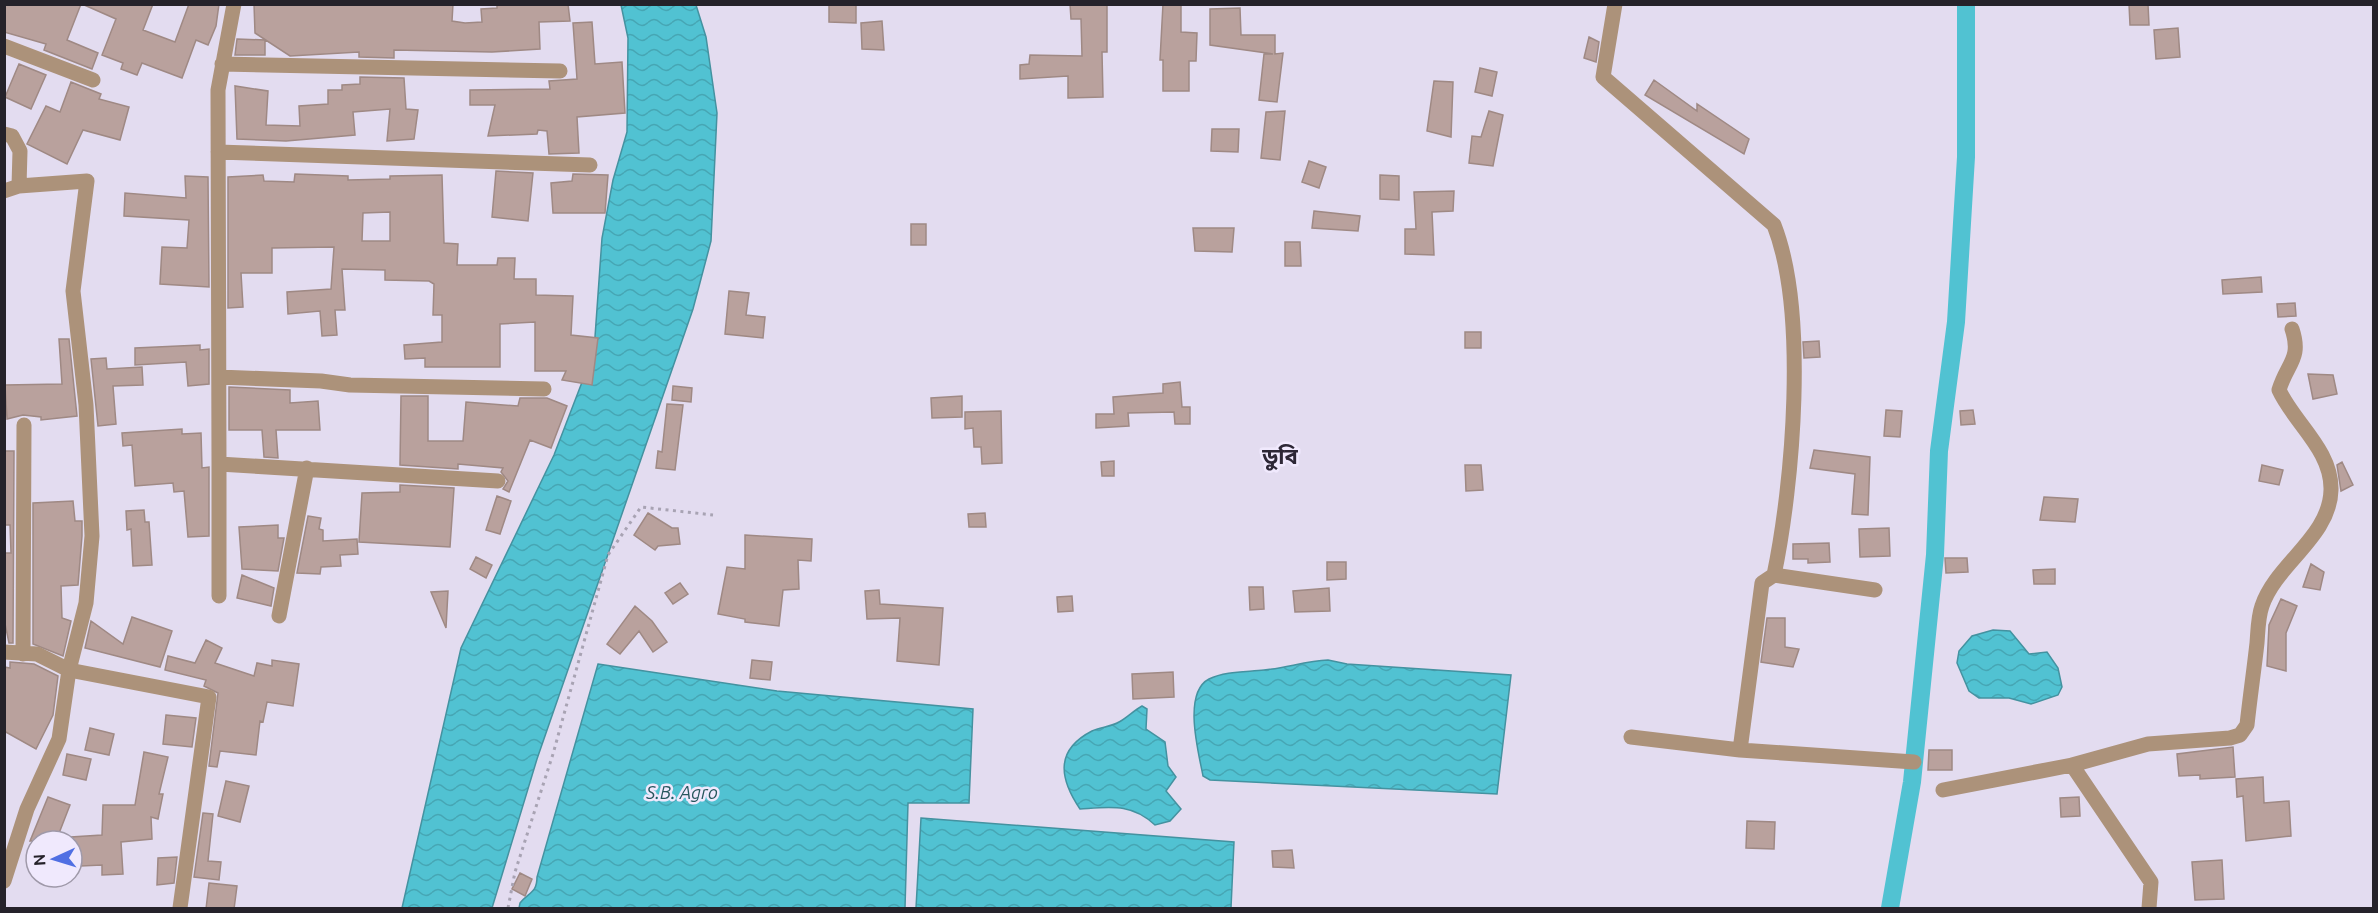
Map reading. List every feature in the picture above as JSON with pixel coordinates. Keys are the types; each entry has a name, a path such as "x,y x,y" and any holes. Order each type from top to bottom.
{"street":[{"path":"219,596 218,90 234,4"},
{"path":"1615,4 1603,77 1774,225 1783,248 1790,303 1794,395 1781,540 1774,575"},
{"path":"4,46 93,80"},
{"path":"222,64 560,71"},
{"path":"4,134 12,136 20,151 11,188 87,181 73,291 86,405 92,536 86,603 69,670 60,739 27,809 4,881"},
{"path":"218,152 590,165"},
{"path":"1943,790 2072,765 2148,744 2230,738 2240,735 2247,725 2261,607 2281,573 2305,545 2324,517 2331,490 2324,456 2285,404 2279,390 2283,377 2296,356 2297,345 2292,329"},
{"path":"219,377 321,381 350,385 544,389"},
{"path":"23,654 24,425"},
{"path":"219,464 498,481"},
{"path":"279,616 307,468"},
{"path":"1740,750 1762,583 1774,575 1875,590"},
{"path":"4,652 37,654 69,670 209,698 180,909"},
{"path":"1631,737 1740,750 1914,762"},
{"path":"2072,765 2151,882 2149,909"}],"path":[{"path":"508,909 515,872 552,754 608,555 641,507 713,515"}],"water":[{"path":"621,5 696,5 706,37 717,113 711,241 693,309 537,759 492,908 402,908 461,648 554,455 594,351 602,238 613,180 627,132 628,38"},
{"path":"1993,630 2010,631 2029,654 2047,652 2058,668 2062,687 2058,695 2031,704 2009,698 1979,698 1969,691 1957,663 1959,651 1972,636"},
{"path":"1328,660 1347,664 1511,675 1497,794 1210,780 1203,776 1194,724 1196,697 1201,686 1209,679 1222,674"},
{"name":"S.B. Agro","path":"598,664 777,691 973,709 969,803 908,803 905,908 519,908 520,903 536,886"},
{"path":"1142,706 1147,709 1146,729 1165,742 1168,766 1176,777 1166,791 1181,809 1170,821 1155,825 1138,813 1120,808 1080,809 1073,798 1065,776 1066,756 1080,739 1092,731 1116,724"},
{"path":"921,818 1234,842 1231,908 916,908"}],"building":[{"path":"4,4 81,4 67,40 98,53 92,69 44,50 46,44 4,32"},
{"path":"82,4 153,4 143,30 175,42 189,4 219,4 216,26 208,45 196,40 182,78 142,63 137,75 121,69 123,63 102,55 116,19"},
{"path":"254,4 453,4 452,21 465,23 482,22 481,9 497,8 497,4 568,4 570,21 539,22 540,49 492,52 394,50 394,58 359,57 359,52 290,56 255,33"},
{"path":"829,4 856,4 856,23 829,22"},
{"path":"1070,4 1107,4 1107,52 1102,52 1103,97 1068,98 1068,76 1020,79 1020,65 1029,64 1030,55 1082,56 1081,19 1071,19"},
{"path":"1163,4 1181,4 1181,32 1197,33 1196,61 1189,61 1189,91 1163,91 1163,60 1160,60"},
{"path":"2129,4 2148,4 2149,25 2130,25"},
{"path":"1240,8 1241,35 1275,35 1275,54 1283,53 1277,102 1259,100 1264,54 1273,54 1210,45 1210,9"},
{"path":"882,21 884,50 862,49 861,23"},
{"path":"592,22 595,64 622,62 625,113 577,117 579,153 549,154 547,131 538,130 537,134 488,136 495,105 470,105 470,90 550,89 549,81 577,79 573,23"},
{"path":"2178,28 2180,57 2156,59 2154,30"},
{"path":"1589,37 1599,42 1596,62 1584,58"},
{"path":"237,39 265,40 265,55 235,55"},
{"path":"19,64 46,75 31,109 5,97"},
{"path":"1480,68 1497,72 1492,96 1475,92"},
{"path":"360,77 404,78 406,109 418,110 414,139 387,141 390,109 353,112 355,135 286,141 237,139 235,86 268,91 266,125 300,126 299,106 328,104 328,90 342,90 342,85 360,84"},
{"path":"1654,80 1697,111 1697,104 1749,139 1744,154 1645,95"},
{"path":"1434,81 1453,82 1451,137 1427,131"},
{"path":"71,82 101,94 99,99 129,107 120,140 83,130 67,164 27,144 46,106 60,112"},
{"path":"1285,111 1280,160 1261,158 1266,112"},
{"path":"1489,111 1503,115 1493,166 1469,163 1472,136 1481,137"},
{"path":"1212,129 1239,129 1238,152 1211,151"},
{"path":"1309,161 1326,167 1319,188 1302,182"},
{"path":"496,171 533,173 528,221 492,217"},
{"path":"295,174 348,176 348,180 442,175 444,243 458,244 457,265 497,265 498,258 515,258 514,279 536,279 536,295 573,296 571,335 598,338 592,385 562,380 566,371 535,371 535,322 500,324 500,367 425,367 425,358 405,359 404,345 442,342 442,315 433,315 434,284 429,281 385,280 385,270 342,269 345,310 335,310 337,335 322,336 320,311 288,314 287,292 331,289 334,247 272,248 272,273 241,273 243,307 228,308 228,177 263,175 264,181 294,182","holes":["390,212 390,241 362,241 363,213"]},
{"path":"573,174 608,175 605,213 553,213 551,183 572,181"},
{"path":"1380,175 1399,176 1399,200 1380,199"},
{"path":"185,176 208,177 209,287 160,284 162,247 187,248 189,220 124,216 125,193 186,198"},
{"path":"1454,191 1453,211 1432,212 1434,255 1405,254 1405,229 1416,229 1414,192"},
{"path":"1314,211 1360,216 1358,231 1312,228"},
{"path":"911,224 926,224 926,245 911,245"},
{"path":"1193,228 1234,228 1232,252 1195,251"},
{"path":"1285,242 1300,242 1301,266 1285,266"},
{"path":"2261,277 2262,292 2223,294 2222,280"},
{"path":"729,291 749,293 746,315 765,317 763,338 725,334"},
{"path":"2295,303 2296,316 2278,317 2277,304"},
{"path":"1465,332 1481,332 1481,348 1465,348"},
{"path":"59,339 69,339 77,416 41,420 41,417 23,415 7,419 5,385 62,384"},
{"path":"1819,341 1820,357 1804,358 1803,342"},
{"path":"200,345 200,350 209,349 209,384 188,386 186,362 135,365 135,348"},
{"path":"106,358 107,369 142,367 143,385 113,386 116,424 98,426 91,359"},
{"path":"2308,374 2333,375 2337,394 2313,399"},
{"path":"1180,382 1182,407 1190,407 1190,424 1175,424 1174,412 1128,413 1129,426 1096,428 1096,414 1114,414 1113,397 1163,393 1163,384"},
{"path":"673,386 692,388 691,402 672,400"},
{"path":"229,387 290,390 290,403 318,401 320,430 276,430 278,458 264,457 262,430 229,430"},
{"path":"401,396 428,396 428,441 463,441 466,402 518,406 520,398 547,398 567,406 551,448 530,440 509,492 503,489 508,481 501,472 503,468 458,464 458,469 400,465"},
{"path":"962,396 962,417 932,418 931,398"},
{"path":"667,404 683,405 675,470 656,468 658,451 662,452"},
{"path":"1886,410 1902,411 1900,437 1884,436"},
{"path":"1973,410 1975,424 1961,425 1960,411"},
{"path":"1001,411 1002,463 982,464 981,447 974,447 973,428 965,429 965,412"},
{"path":"182,429 182,434 201,433 202,468 209,467 209,536 188,537 184,491 174,492 173,483 135,486 132,445 123,446 122,433"},
{"path":"1814,450 1870,457 1868,515 1852,514 1855,474 1810,468"},
{"path":"4,451 14,451 13,643 9,643 4,619 4,553 11,553 10,525 4,525"},
{"path":"1114,461 1114,476 1102,476 1101,462"},
{"path":"2342,462 2353,485 2341,491 2337,465"},
{"path":"1465,465 1481,465 1483,490 1466,491"},
{"path":"2262,465 2283,470 2279,485 2259,481"},
{"path":"400,485 454,488 450,547 359,542 362,493 400,492"},
{"path":"497,496 511,501 500,534 486,530"},
{"path":"2044,497 2078,499 2075,522 2040,520"},
{"path":"73,501 75,521 82,521 82,536 78,585 61,586 62,618 71,621 63,656 33,644 33,503"},
{"path":"144,510 145,522 149,522 152,565 133,566 131,529 127,530 126,511"},
{"path":"648,513 672,528 678,528 680,544 658,546 655,550 634,535"},
{"path":"985,513 986,527 969,527 968,514"},
{"path":"308,516 321,518 319,529 323,530 323,541 357,539 358,554 340,555 341,566 321,567 320,574 297,573"},
{"path":"278,525 278,538 284,538 278,571 242,569 239,527"},
{"path":"1889,528 1890,556 1860,557 1859,529"},
{"path":"745,535 812,539 811,561 798,560 799,589 783,590 779,626 745,622 745,619 718,614 727,567 745,569"},
{"path":"1829,543 1830,562 1808,563 1808,559 1793,559 1793,544"},
{"path":"476,557 492,565 486,578 470,569"},
{"path":"1945,558 1967,558 1968,572 1946,573"},
{"path":"1327,562 1346,562 1346,579 1327,580"},
{"path":"2311,564 2324,572 2320,590 2303,587"},
{"path":"2055,569 2055,584 2034,584 2033,570"},
{"path":"242,575 274,588 271,606 237,598"},
{"path":"680,583 688,594 673,604 665,593"},
{"path":"1249,587 1263,587 1264,609 1250,610"},
{"path":"1329,588 1330,611 1295,612 1293,591"},
{"path":"879,590 880,604 943,608 939,665 897,661 900,618 867,619 865,591"},
{"path":"448,591 446,628 431,592"},
{"path":"1072,596 1073,611 1058,612 1057,597"},
{"path":"2281,599 2297,606 2286,633 2286,671 2267,666 2269,625"},
{"path":"635,606 652,621 667,642 653,652 639,631 620,654 607,644"},
{"path":"132,617 172,631 160,667 85,648 91,621 123,644"},
{"path":"1767,618 1785,618 1785,647 1799,649 1793,667 1761,662"},
{"path":"206,640 222,648 215,663 254,676 257,663 272,666 272,660 299,664 293,706 267,702 263,722 260,721 256,755 220,751 217,767 209,766 218,693 204,686 206,680 165,670 168,656 195,663"},
{"path":"752,660 772,662 770,680 750,678"},
{"path":"10,662 34,664 58,676 53,715 36,749 4,731 4,667 10,668"},
{"path":"1173,672 1174,697 1133,699 1132,674"},
{"path":"166,715 196,718 192,747 163,744"},
{"path":"90,728 114,734 109,755 85,750"},
{"path":"2233,747 2235,777 2200,779 2200,775 2179,776 2177,754"},
{"path":"1929,750 1952,750 1952,770 1928,770"},
{"path":"144,752 168,757 159,794 163,794 158,819 151,817 152,839 121,842 123,874 102,875 102,865 84,866 84,836 102,835 103,805 135,805"},
{"path":"67,754 91,759 86,780 63,775"},
{"path":"2263,777 2264,803 2289,801 2291,836 2246,841 2243,796 2237,797 2236,779"},
{"path":"226,781 249,786 240,822 218,816"},
{"path":"48,797 70,805 61,829 35,829"},
{"path":"2079,797 2080,816 2061,817 2060,798"},
{"path":"203,813 213,814 208,861 221,862 219,880 194,877"},
{"path":"1747,821 1775,822 1774,849 1746,848"},
{"path":"1292,850 1294,868 1273,867 1272,851"},
{"path":"177,857 174,883 157,885 158,858"},
{"path":"2222,860 2224,899 2195,900 2192,862"},
{"path":"520,873 532,879 525,896 512,889"},
{"path":"209,883 237,886 234,909 206,909"}],"waterway":[{"path":"1890,908 1912,782 1935,555 1939,451 1956,322 1966,157 1966,4"}],"district":[{"name":"ডুবি","path":"1280,456"}]}
